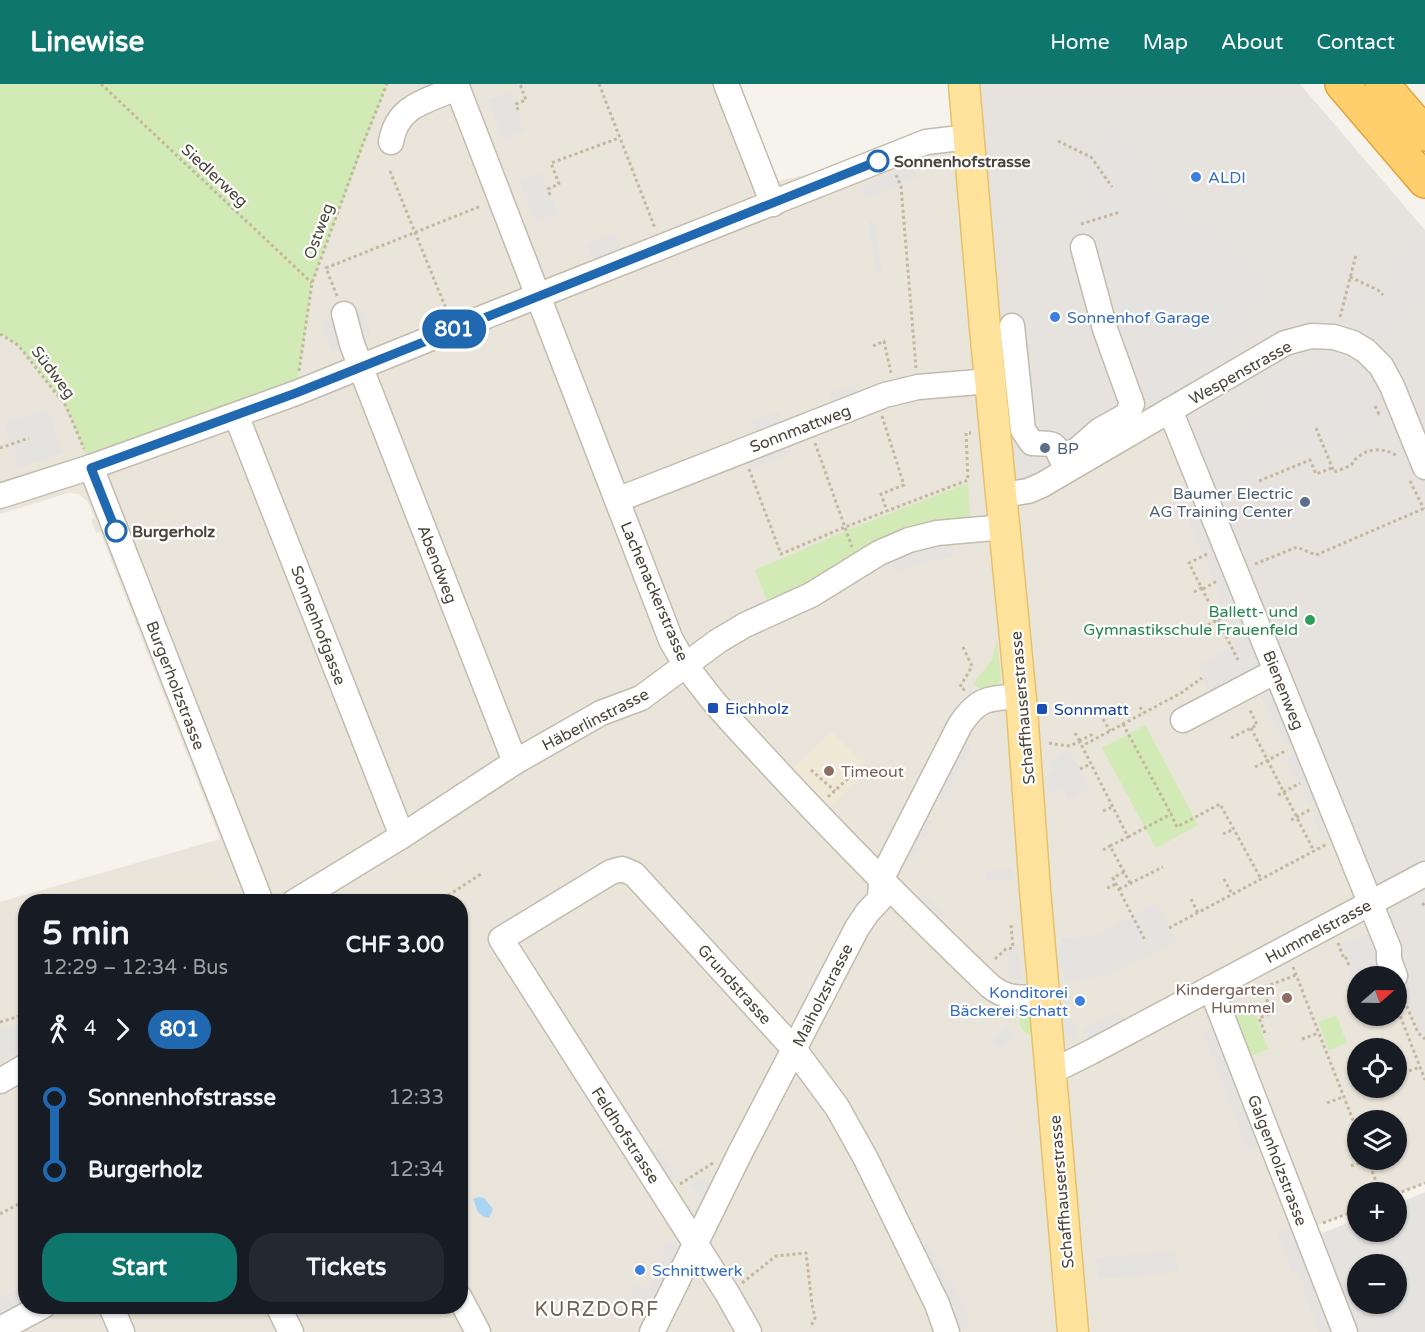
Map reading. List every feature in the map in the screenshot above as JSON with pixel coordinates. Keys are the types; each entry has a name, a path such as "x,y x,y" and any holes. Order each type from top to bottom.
{"highway":[{"path":"1342,84 1425,181"},
{"path":"1382,84 1425,134"}],"main road":[{"name":"Schaffhauserstrasse","path":"964,84 1021,696 1073,1332"}],"street":[{"path":"726,84 773,204"},
{"path":"391,142 393,128 401,116 414,105 456,86"},
{"name":"Lachenackerstrasse","path":"456,86 671,639 686,666 717,706 813,810 881,881 998,993 1010,998 1044,998"},
{"path":"0,496 91,468 296,393 934,140 969,137"},
{"path":"1012,326 1023,430 1032,443 1050,442 1054,444 1064,463 1100,430 1127,415 1132,404 1105,329 1082,236"},
{"name":"Abendweg","path":"344,314 360,366 515,762"},
{"name":"Wespenstrasse","path":"1002,495 1035,489 1064,463 1170,411 1285,343 1311,336 1334,337 1353,343 1366,351 1381,366 1392,386 1413,469"},
{"name":"Sonnmattweg","path":"617,500 808,425 897,393 990,381"},
{"name":"Bienenweg","path":"1170,411 1389,949 1391,966"},
{"name":"Sonnenhofgasse","path":"236,415 402,836"},
{"name":"Burgerholzstrasse","path":"91,468 258,894"},
{"name":"Häberlinstrasse","path":"307,894 402,836 515,762 601,713 641,698 718,641 745,625 812,595 879,553 909,540 937,533 1005,527"},
{"path":"1183,720 1276,671"},
{"path":"979,702 1021,696"},
{"name":"Maiholzstrasse","path":"652,1332 857,928 880,899 881,881 960,726 979,702"},
{"name":"Grundstrasse","path":"501,939 611,872 622,868 634,874 794,1050 837,1107 866,1159 937,1304 947,1332"},
{"name":"Hummelstrasse","path":"1051,1067 1061,1066 1091,1052 1425,874"},
{"name":"Feldhofstrasse","path":"501,939 749,1332"},
{"name":"Galgenholzstrasse","path":"1211,988 1345,1332"},
{"path":"0,1081 18,1071"},
{"path":"468,1313 478,1332"},
{"path":"0,1329 28,1314"},
{"path":"114,1314 122,1332"},
{"path":"282,1314 291,1332"}],"path":[{"name":"Siedlerweg","path":"101,84 312,283"},
{"name":"Ostweg","path":"296,393 312,283 387,84"},
{"path":"518,110 516,104 526,100 520,84"},
{"path":"599,84 663,247"},
{"path":"550,195 548,189 559,184 551,163 620,138"},
{"path":"1058,141 1091,157 1112,188"},
{"path":"887,511 881,494 904,485 897,393 901,186 889,157"},
{"path":"390,171 454,329"},
{"path":"344,314 326,268 500,199"},
{"path":"1082,236 1120,213"},
{"path":"1334,337 1356,255"},
{"path":"1350,277 1378,290 1383,296"},
{"name":"Südweg","path":"0,334 18,345 66,406 91,468"},
{"path":"873,345 884,341 897,393"},
{"path":"808,425 860,565"},
{"path":"1236,572 1297,547 1316,555 1425,508 1413,469 1393,452 1367,451 1358,456 1351,465 1334,472 1316,428"},
{"path":"742,451 781,554 844,527 968,480 966,433 974,432"},
{"path":"0,448 29,438"},
{"path":"1259,481 1310,460 1316,474 1332,468"},
{"path":"1184,566 1225,545"},
{"path":"1189,563 1238,660"},
{"path":"1194,592 1203,587"},
{"path":"1208,625 1248,603"},
{"path":"963,646 972,666 960,687 979,702"},
{"path":"1042,742 1068,746 1110,731 1181,693 1202,678"},
{"path":"1232,738 1257,724 1239,690"},
{"path":"1140,706 1143,713"},
{"path":"1103,719 1110,731"},
{"path":"1123,724 1178,827 1221,804 1261,879"},
{"path":"1251,728 1314,851"},
{"path":"1080,743 1095,732"},
{"path":"1075,733 1128,837"},
{"path":"1255,767 1304,741"},
{"path":"1080,769 1090,764"},
{"path":"811,770 835,791"},
{"path":"813,810 856,771"},
{"path":"1278,795 1318,774"},
{"path":"1103,811 1112,806"},
{"path":"1103,850 1171,814"},
{"path":"1223,834 1234,828"},
{"path":"1169,928 1343,835"},
{"path":"1110,846 1130,884"},
{"path":"1119,889 1163,867"},
{"path":"1124,872 1113,878 1145,940"},
{"path":"450,894 481,874"},
{"path":"1224,879 1232,894"},
{"path":"1107,888 1116,883"},
{"path":"1191,900 1198,913"},
{"path":"1331,924 1344,959 1346,958 1349,966"},
{"path":"996,959 1006,949 1013,948 1010,925"},
{"path":"1294,970 1348,1110"},
{"path":"1264,1033 1259,1018 1272,1013 1262,988 1296,975"},
{"path":"1407,1010 1418,1033 1425,1039"},
{"path":"0,1022 18,1016"},
{"path":"1407,1023 1425,1080"},
{"path":"1302,1039 1318,1033"},
{"path":"1409,1071 1420,1067"},
{"path":"1327,1103 1343,1097"},
{"path":"664,1194 717,1160"},
{"path":"1407,1190 1425,1183"},
{"path":"0,1214 18,1204"},
{"path":"1305,1230 1347,1214"},
{"path":"741,1284 776,1256 806,1253 815,1318 811,1326"}],"shaded area":[{"path":"387,84 737,84 778,181 969,137 1170,410 1391,966 1347,966 1347,1026 1407,1026 1407,1005 1418,1033 1425,1039 1425,1183 1407,1190 1407,1182 1347,1182 1347,1214 1305,1230 1345,1332 0,1332 0,902 18,897 18,1314 468,1314 468,894 28,894 220,839 100,532 96,533 91,520 94,518 88,502 79,494 68,493 0,514 0,334 18,345 66,406 92,467 296,393 312,283"},
{"path":"964,84 1300,84 1425,230 1425,1039 1418,1033 1407,1005 1407,966 1391,966 1170,411 1002,495"},
{"path":"510,91 526,131 503,139 488,100"},
{"path":"1113,131 1198,228 1211,217 1270,288 1261,296 1253,322 1153,409 1079,160"},
{"path":"911,165 917,177 866,199 860,187"},
{"path":"542,173 558,213 535,221 520,182"},
{"path":"868,218 875,222 882,272 876,273"},
{"path":"1415,228 1425,234 1425,295 1370,341 1349,315 1377,292 1401,251 1408,254 1412,246 1406,242"},
{"path":"615,232 621,249 593,260 587,244"},
{"path":"361,307 372,337 332,352 321,323"},
{"path":"1332,352 1337,362 1342,361 1356,367 1370,384 1387,425 1337,446 1332,433 1313,444 1218,485 1200,441 1260,417 1256,384"},
{"path":"856,384 860,397 833,406 828,393"},
{"path":"48,409 63,453 18,468 4,423"},
{"path":"779,412 784,428 757,438 751,421"},
{"path":"787,442 792,454 751,469 746,456"},
{"path":"1198,500 1266,664 1211,695 1196,666 1235,646 1228,614 1183,507"},
{"path":"953,545 955,557 926,562 897,573 892,562 924,549"},
{"path":"1274,686 1297,740 1285,746 1259,694"},
{"name":"Timeout","path":"832,731 869,770 826,812 788,772"},
{"path":"966,743 971,746 944,801 939,798"},
{"path":"1070,749 1090,788 1069,800 1063,788 1049,795 1047,776 1055,772 1049,761"},
{"path":"1300,749 1320,799 1309,804 1285,758"},
{"path":"1325,811 1335,834 1323,839 1313,817"},
{"path":"927,819 933,822 913,861 907,858"},
{"path":"1012,868 1013,879 987,882 986,871"},
{"path":"923,893 943,912 935,921 914,902"},
{"path":"1156,903 1177,941 1106,976 1064,981 1064,968 1057,968 1055,952 1062,951 1061,938 1095,936"},
{"path":"1374,932 1386,966 1348,966 1339,944"},
{"path":"1018,949 1021,979 1009,980 1006,950"},
{"path":"1065,986 1068,1019 1075,1019 1077,1039 1069,1036 1062,1023 1059,987"},
{"path":"1118,1012 1129,1023 1094,1041 1081,1030"},
{"path":"18,1024 18,1051 0,1061 0,1030"},
{"path":"1214,1025 1262,1145 1248,1151 1203,1033"},
{"path":"1006,1027 1015,1036 1000,1051 991,1042"},
{"path":"660,1149 678,1177 666,1184 648,1156"},
{"path":"702,1178 713,1190 706,1203 690,1185"},
{"path":"1425,1192 1425,1332 1355,1332 1348,1314 1407,1314 1407,1254 1347,1254 1347,1311 1318,1235 1347,1223 1347,1242 1407,1242 1407,1200"},
{"path":"1292,1227 1333,1332 1319,1332 1298,1275 1292,1273 1277,1233"},
{"path":"667,1242 682,1245 649,1320 625,1309 636,1284 648,1290 662,1261 659,1259"},
{"path":"929,1243 947,1281 951,1279 973,1329 956,1331 918,1248"},
{"path":"1174,1251 1178,1272 1098,1279 1096,1258"},
{"path":"18,1289 18,1307 0,1316 0,1298"}],"green space":[{"path":"0,84 387,84 312,283 296,393 91,467 66,406 18,345 0,334"},
{"path":"968,483 970,520 768,603 755,570 843,532"},
{"path":"997,639 1001,680 985,691 973,684 992,660"},
{"path":"1145,725 1198,825 1156,848 1102,748"},
{"path":"1251,1003 1268,1049 1249,1057 1231,1010"},
{"path":"1022,1011 1033,1020 1038,1037 1022,1029 1019,1021"},
{"path":"1336,1015 1347,1043 1329,1050 1318,1022"}],"water":[{"path":"484,1198 493,1209 489,1218 478,1212 473,1199"}],"bus line":[{"name":"801","path":"116,531 91,468 296,393 878,161"}],"place":[{"name":"Sonnenhofstrasse","path":"878,161"},
{"name":"ALDI","path":"1196,177"},
{"name":"Sonnenhof Garage","path":"1055,317"},
{"name":"BP","path":"1045,448"},
{"name":"Baumer Electric AG Training Center","path":"1305,502"},
{"name":"Burgerholz","path":"116,531"},
{"name":"Ballett- und Gymnastikschule Frauenfeld","path":"1310,620"},
{"name":"Eichholz","path":"713,708"},
{"name":"Sonnmatt","path":"1042,709"},
{"name":"Timeout","path":"829,771"},
{"name":"Kindergarten Hummel","path":"1287,998"},
{"name":"Konditorei Bäckerei Schatt","path":"1080,1001"},
{"name":"Schnittwerk","path":"640,1270"}],"district":[{"name":"KURZDORF","path":"597,1309"}]}
